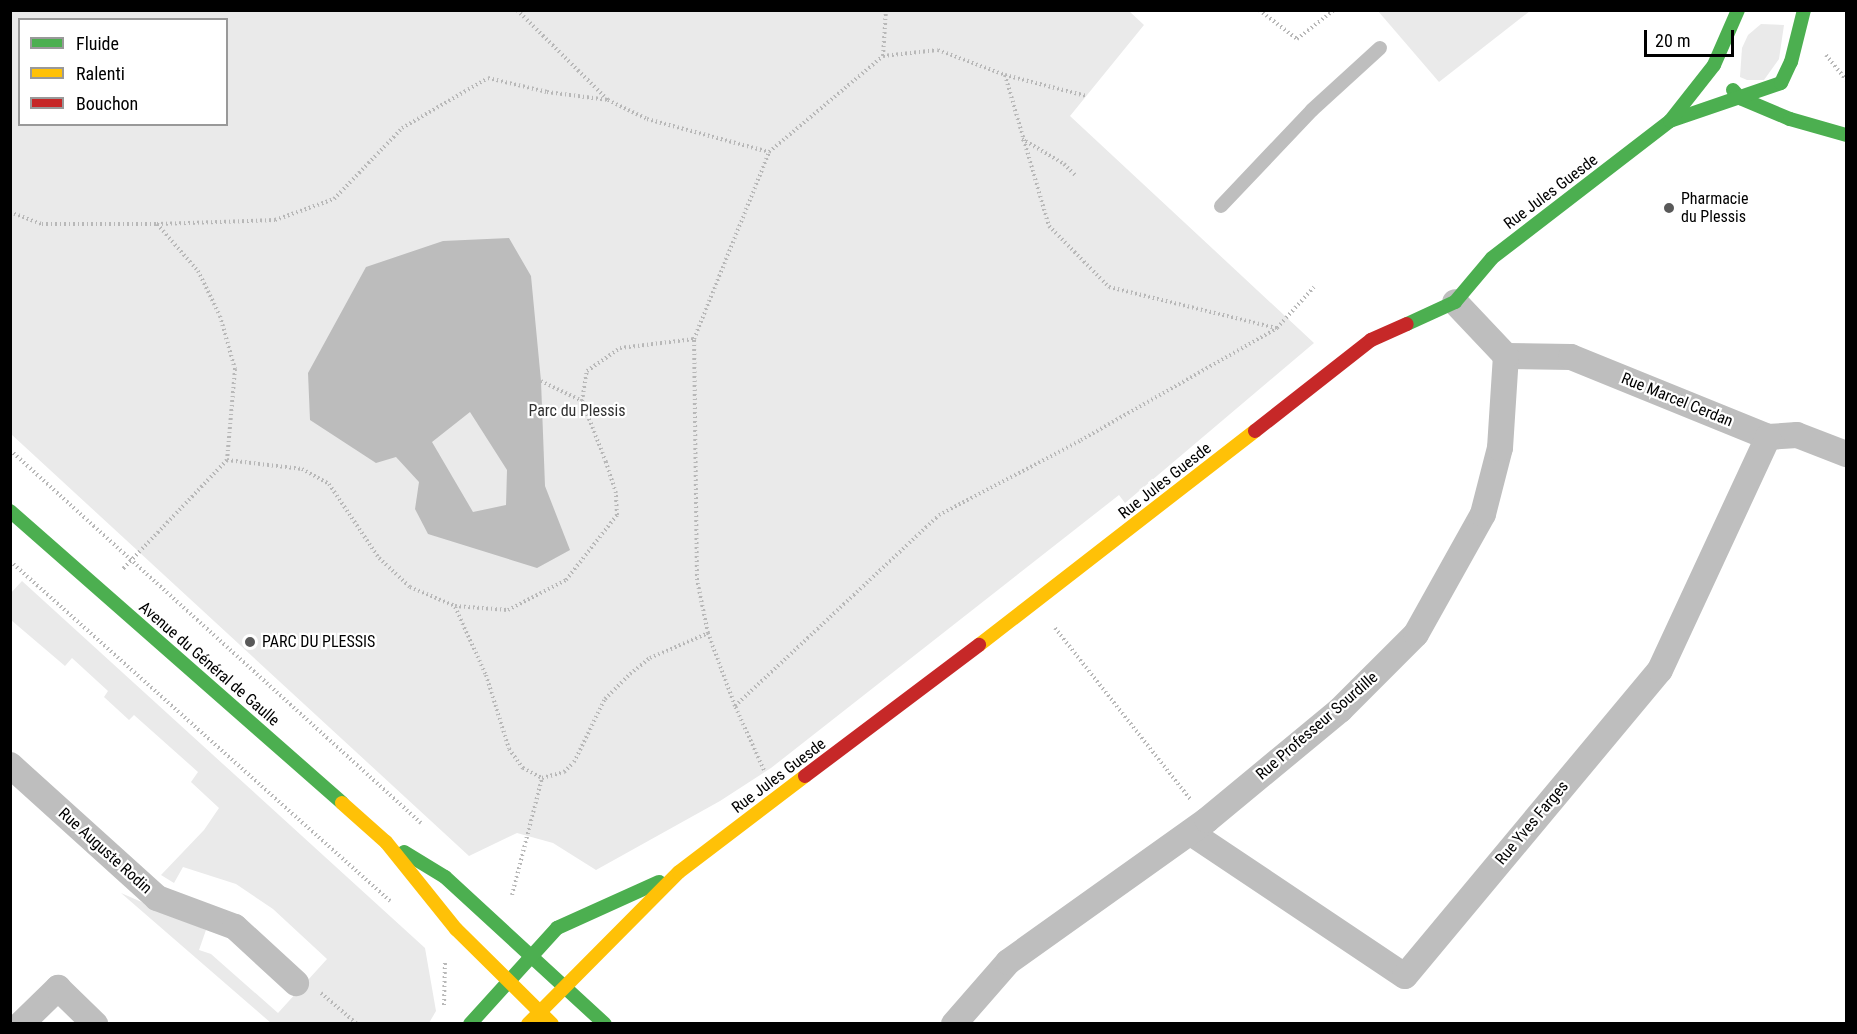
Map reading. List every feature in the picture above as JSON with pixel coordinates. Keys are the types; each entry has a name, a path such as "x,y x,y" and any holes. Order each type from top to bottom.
{"street":[{"path":"1670,121 1714,65 1738,10"},
{"path":"1670,121 1781,83 1791,62 1804,10"},
{"path":"1714,65 1740,98 1819,129 1846,135"},
{"name":"Rue Jules Guesde","path":"528,1023 679,872 1035,603 1371,340 1455,302 1492,258 1670,121"},
{"path":"1455,302 1506,356"},
{"name":"Rue Marcel Cerdan","path":"1506,356 1571,357 1768,437 1797,435 1846,454"},
{"name":"Rue Professeur Sourdille","path":"954,1023 1008,962 1199,827 1340,710 1416,634 1483,514 1500,448 1506,356"},
{"name":"Rue Yves Farges","path":"1199,827 1405,976 1660,670 1768,437"},
{"name":"Avenue du Général de Gaulle","path":"10,511 386,842 506,981 552,1023"},
{"name":"Rue Auguste Rodin","path":"10,765 157,897 235,927 296,983"},
{"name":"Avenue du Général de Gaulle","path":"386,842 445,877 605,1023"},
{"name":"Rue Jules Guesde","path":"470,1023 531,954 563,925 679,872"},
{"path":"21,1023 58,988 95,1023"}],"lane":[{"path":"1221,206 1312,110 1380,48"}],"path":[{"path":"518,10 608,100"},
{"path":"883,56 886,10"},
{"path":"1114,10 1126,10"},
{"path":"1259,10 1297,39 1334,10"},
{"path":"776,798 735,706 708,633 697,580 693,514 694,339 769,152 883,56 938,50 1005,75 1086,96"},
{"path":"1005,75 1021,138 1049,226 1109,287 1277,328"},
{"path":"10,212 42,224 157,224 275,220 334,199 402,128 488,78 547,92 608,100 647,119 769,152"},
{"path":"1021,138 1064,164 1076,176"},
{"path":"100,591 227,460 235,369 220,316 198,271 157,224"},
{"path":"735,706 939,515 1081,440 1277,328 1314,287"},
{"path":"227,460 302,469 329,484 393,574 455,606 508,609 542,595 566,580 617,515 609,472 582,401 587,371 620,348 694,339"},
{"path":"541,381 582,401"},
{"path":"10,450 422,824"},
{"path":"10,561 392,902"},
{"path":"455,606 486,675 509,749 523,768 542,777 564,772 574,762 605,699 630,674 650,658 708,633"},
{"path":"1058,632 1199,827"},
{"path":"496,923 510,904 542,777"},
{"path":"444,1012 445,958 474,946"},
{"path":"296,983 316,988 357,1023"}],"green space":[{"name":"Parc du Plessis","path":"10,11 1129,11 1144,25 1070,116 1314,343 1125,503 1119,495 771,768 720,801 596,870 553,843 517,833 469,856 11,434"},
{"path":"1378,11 1530,11 1439,82"},
{"path":"1761,24 1784,25 1779,59 1764,80 1747,80 1740,77 1742,48 1748,35"},
{"path":"22,581 425,948 436,1011 429,1023 271,1023 121,893 206,930 199,950 211,954 278,1013 327,959 273,909 236,884 183,867 174,883 161,875 204,830 219,808 191,782 198,772 134,715 129,720 104,697 108,691 72,658 65,666 11,620 10,594"}],"shaded area":[{"path":"509,238 531,276 541,381 545,486 570,550 537,568 428,534 415,509 419,482 396,457 376,463 310,420 308,373 366,267 443,241","holes":["470,412 507,470 506,505 473,512 432,442"]}],"traffic: fast":[{"path":"1407,324 1455,302 1492,258 1670,121 1714,65 1738,10"},
{"path":"1670,121 1781,83 1791,62 1804,10"},
{"path":"1733,90 1740,98 1790,119 1846,135"},
{"path":"10,511 342,803"},
{"path":"404,852 445,877 605,1024"},
{"path":"470,1024 557,928 659,882"}],"traffic: slow":[{"path":"979,645 1255,431"},
{"path":"528,1024 679,872 805,776"},
{"path":"342,803 386,842 456,929 552,1024"}],"traffic: jam":[{"path":"1255,431 1371,340 1407,324"},
{"path":"805,776 979,645"}],"place":[{"name":"Pharmacie du Plessis","path":"1669,208"},
{"name":"PARC DU PLESSIS","path":"250,642"}]}
